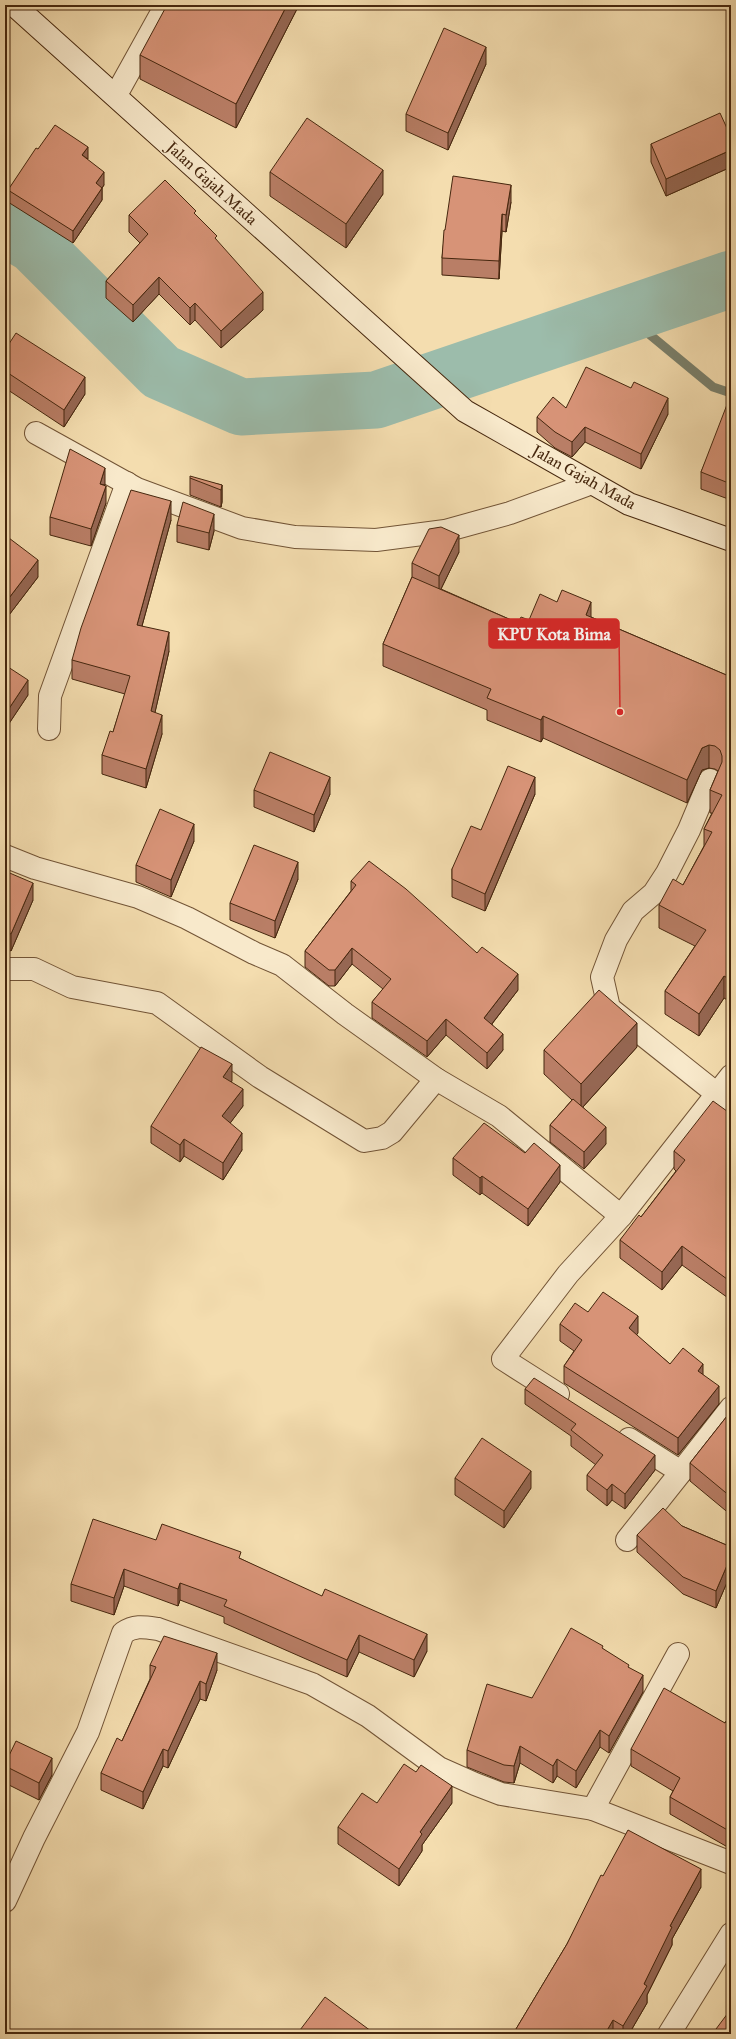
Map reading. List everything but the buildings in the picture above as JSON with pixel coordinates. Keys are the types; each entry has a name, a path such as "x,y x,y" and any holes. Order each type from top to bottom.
{"street":[{"name":"Jalan Gajah Mada","path":"14,5 116,95 465,411 629,504 731,540"},
{"path":"116,95 166,5"},
{"path":"36,433 136,488 242,528 295,537 376,540 445,531 510,514 592,483"},
{"path":"49,728 50,696 127,483"},
{"path":"710,780 689,830 667,873 654,893 633,911 616,940 602,977 609,1008 725,1100"},
{"path":"5,856 34,868 138,897 186,918 254,953 282,965 345,1014 436,1079 499,1116 621,1216"},
{"path":"5,969 34,969 72,987 157,1003 260,1077 364,1141 382,1138 392,1132 436,1079"},
{"path":"575,1405 503,1359 568,1274 725,1100 731,1076"},
{"path":"627,1540 731,1408"},
{"path":"615,1430 681,1472"},
{"path":"5,1901 34,1838 88,1732 123,1633 131,1628 142,1627 158,1629 312,1684 368,1716 439,1768 475,1784 501,1794 593,1809 731,1863"},
{"path":"593,1809 678,1654"},
{"path":"669,2034 731,1934"}],"waterway":[{"path":"5,228 34,245 161,372 241,407 376,400 731,279"},
{"path":"626,315 713,387 731,393"}],"place":[{"name":"KPU Kota Bima","path":"620,712"}]}
